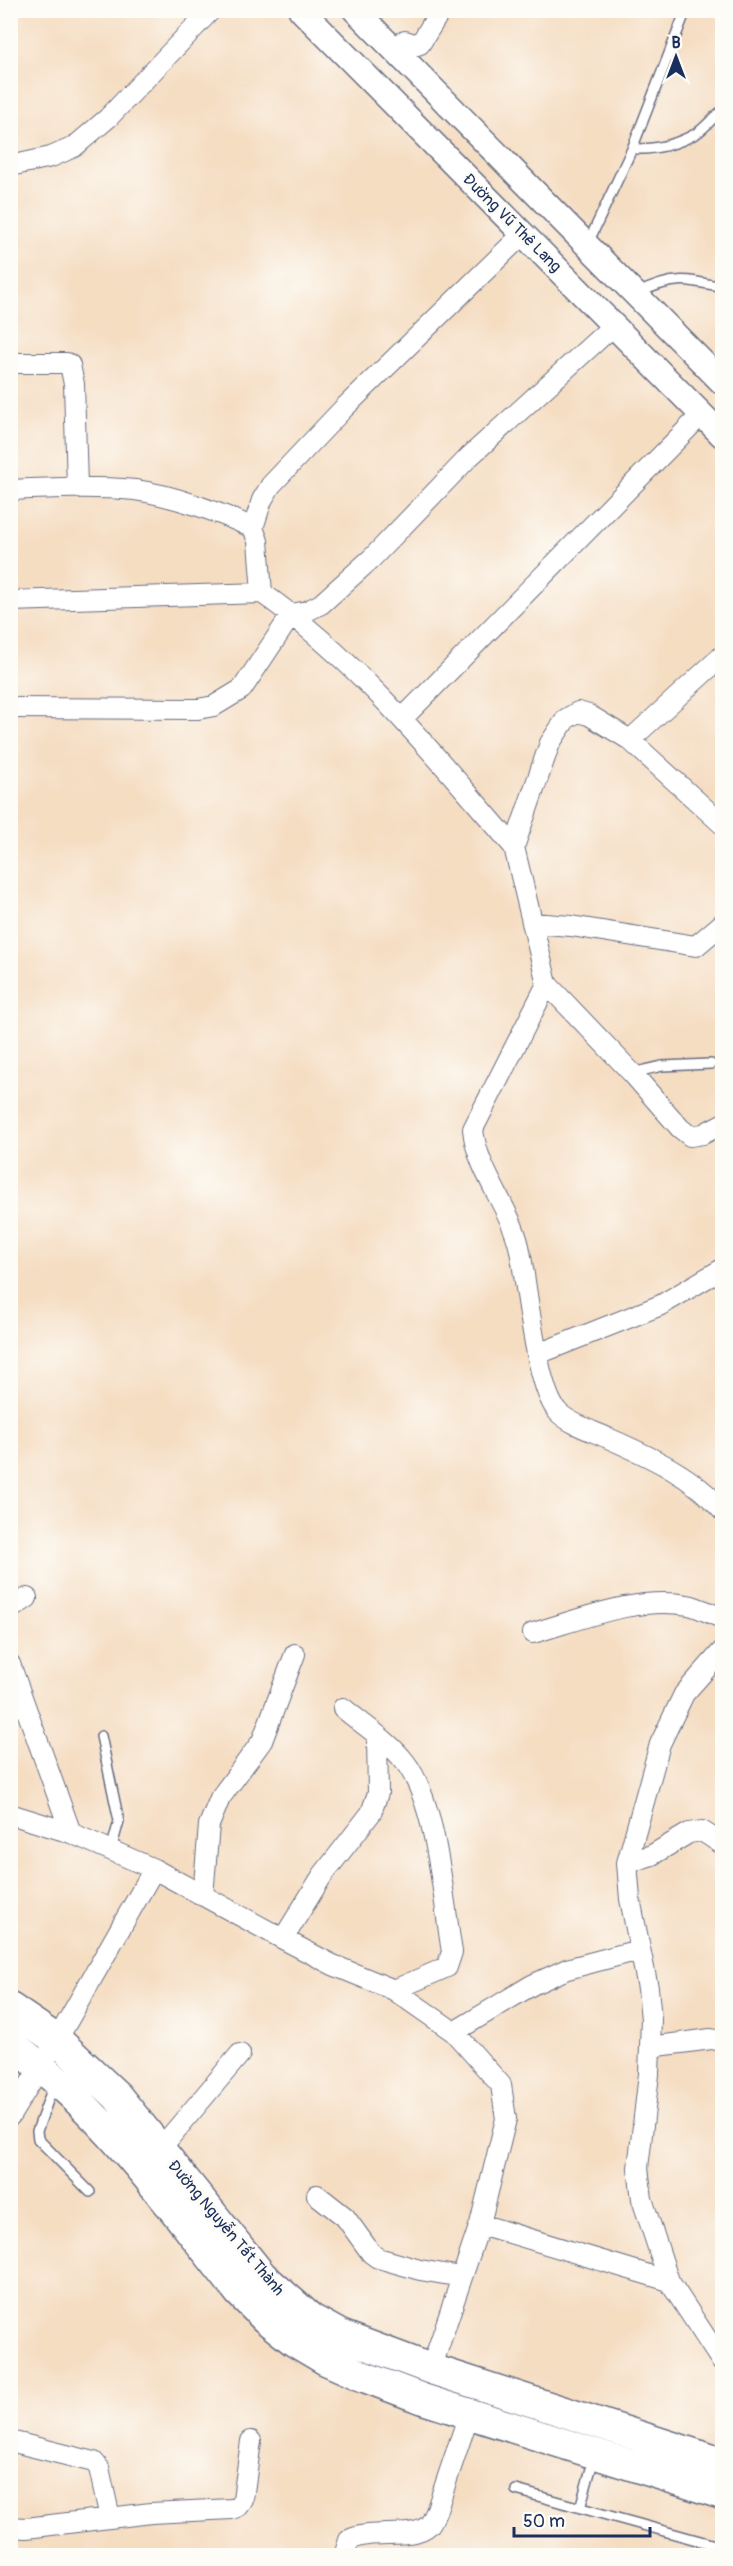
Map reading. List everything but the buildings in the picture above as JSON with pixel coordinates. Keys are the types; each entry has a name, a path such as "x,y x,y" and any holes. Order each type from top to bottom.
{"main road":[{"name":"Đường Nguyễn Tất Thành","path":"10,2008 57,2040 117,2096 262,2276 311,2319 340,2335 431,2369 723,2463"},
{"name":"Đường Nguyễn Tất Thành","path":"10,2044 49,2072 97,2116 240,2293 265,2318 294,2341 326,2360 423,2399 723,2494"}],"street":[{"path":"10,165 51,157 74,147 108,118 211,10"},
{"name":"Đường Vũ Thê Lang","path":"301,10 723,435"},
{"path":"355,10 723,382"},
{"path":"388,44 395,45 405,41 420,44 441,10"},
{"path":"262,593 258,541 253,528 262,500 271,485 344,409 523,234"},
{"path":"10,708 198,709 214,706 242,689 292,614 307,611 321,604 372,558 470,457 614,325"},
{"path":"10,363 67,363 70,365 74,384 77,487"},
{"path":"403,718 702,414"},
{"path":"10,490 77,487 136,490 167,497 253,528"},
{"path":"10,601 262,593 292,614 403,718 514,847 548,984 680,1128 690,1136 703,1134 723,1124"},
{"path":"630,740 723,656"},
{"path":"514,847 550,743 566,719 578,712 589,715 630,740 723,824"},
{"path":"532,923 571,926 696,946 723,924"},
{"path":"548,984 473,1128 475,1148 519,1245 538,1354 548,1394 559,1413 656,1459 711,1497 723,1510"},
{"path":"538,1354 661,1305 723,1269"},
{"path":"10,1609 27,1598"},
{"path":"533,1633 631,1606 660,1602 690,1605 723,1618"},
{"path":"723,1651 684,1694 660,1744 627,1863 630,1899 648,1988 651,2019 638,2168 642,2199 669,2281 723,2362"},
{"path":"203,1896 209,1825 220,1798 262,1741 296,1654"},
{"path":"10,1664 71,1833"},
{"path":"343,1708 405,1761 422,1789 431,1824 452,1952 447,1967 394,1990"},
{"path":"283,1939 322,1876 371,1813 378,1793 377,1736"},
{"path":"10,1814 71,1833 154,1869 333,1965 394,1990 454,2031 501,2085 506,2119 480,2224 431,2369"},
{"path":"627,1863 652,1855 689,1833 702,1831 723,1844"},
{"path":"10,2115 49,2072 57,2040 154,1869"},
{"path":"454,2031 532,1985 567,1969 639,1950"},
{"path":"650,2047 711,2039 723,2041"},
{"path":"160,2149 240,2054"},
{"path":"317,2195 352,2225 371,2253 378,2258 420,2270 462,2277"},
{"path":"480,2224 669,2281"},
{"path":"344,2556 349,2540 360,2534 417,2532 430,2525 469,2414"},
{"path":"10,2441 94,2462 99,2468 110,2518"},
{"path":"10,2527 26,2528 151,2513 232,2509 239,2506 243,2499 251,2441"}],"lane":[{"path":"587,245 632,149 686,10"},
{"path":"632,149 659,149 675,143 698,132 723,111"},
{"path":"636,294 666,281 682,279 723,287"},
{"path":"632,1073 662,1066 711,1064"},
{"path":"101,1736 119,1821 111,1850"},
{"path":"49,2072 37,2131 38,2139 90,2192"},
{"path":"580,2508 595,2454"},
{"path":"516,2490 723,2547 720,2556"}]}
